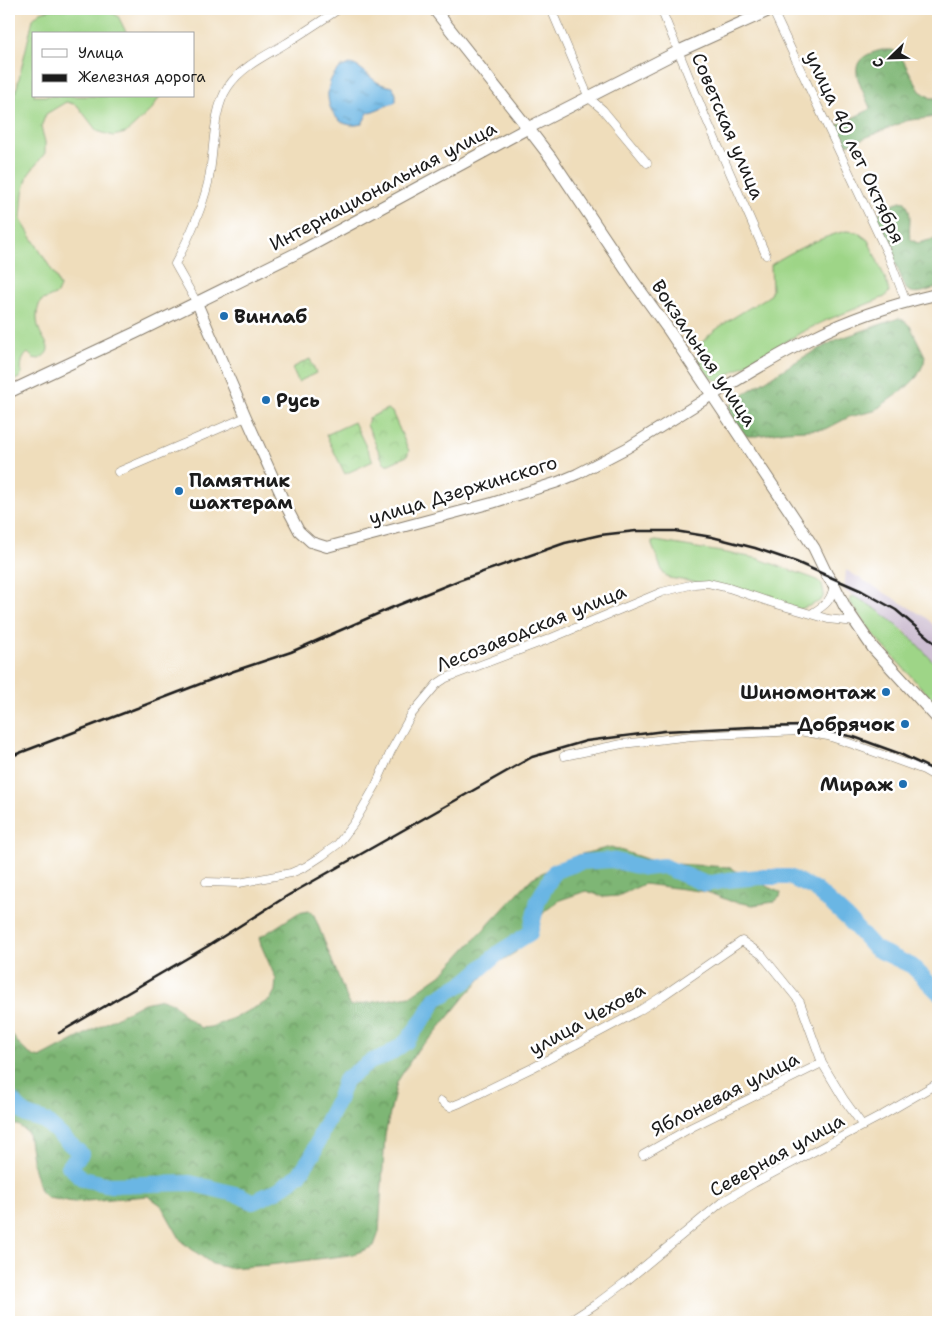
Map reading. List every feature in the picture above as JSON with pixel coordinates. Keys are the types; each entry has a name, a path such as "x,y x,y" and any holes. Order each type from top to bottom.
{"main road":[{"name":"Вокзальная улица","path":"434,9 551,158 814,548 845,607 873,648 938,719"},
{"name":"Интернациональная улица","path":"9,392 136,334 299,252 528,128 678,51 772,9"},
{"name":"улица Дзержинского","path":"712,395 812,338 863,316 938,294"}],"street":[{"path":"197,303 175,264 197,221 208,182 219,110 227,87 255,61 339,9"},
{"path":"551,9 588,98 603,110 647,163"},
{"name":"Советская улица","path":"661,9 704,116 766,256"},
{"name":"улица 40 лет Октября","path":"772,9 876,228 906,302"},
{"name":"улица Дзержинского","path":"197,303 246,417 299,531 311,542 327,547 492,504 558,482 626,448 712,395"},
{"path":"118,472 246,417"},
{"name":"Лесозаводская улица","path":"206,882 239,883 291,873 311,863 338,844 354,823 376,786 410,715 437,684 446,678 662,592 694,584 708,583 828,619 855,622"},
{"path":"811,614 827,604 834,585"},
{"path":"564,756 622,744 692,736 799,731 828,736 858,746 924,770 938,778"},
{"name":"улица Чехова","path":"442,1101 450,1107 460,1104 629,1016 661,997 742,941 762,955 800,1002 822,1063"},
{"path":"822,1063 863,1126"},
{"name":"Яблоневая улица","path":"643,1155 692,1127 822,1063"},
{"name":"Северная улица","path":"568,1322 624,1283 722,1202 754,1182 863,1126 938,1083"}],"shaded area":[{"path":"846,570 927,618 938,631 938,673 905,631 844,590"}],"green space":[{"path":"52,9 104,9 118,16 126,32 32,32 32,98 159,98 152,109 126,133 113,136 97,131 77,105 66,102 46,114 41,127 45,142 45,153 28,175 23,193 21,220 56,277 60,287 57,294 41,301 37,311 38,326 47,345 47,352 39,359 33,358 28,353 23,359 21,365 22,373 19,378 9,383 9,121 33,19 40,12"},
{"path":"882,50 892,50 899,53 920,91 931,98 938,98 938,115 906,121 844,145 835,129 837,125 870,108 859,81 858,65 861,59 869,54"},
{"path":"900,201 905,202 908,207 911,239 918,243 938,238 938,287 917,293 906,289 877,217 879,213"},
{"path":"846,231 857,232 868,240 886,280 889,292 885,297 802,332 718,381 708,375 698,359 699,347 711,333 769,296 772,290 771,265 807,245"},
{"path":"899,318 910,326 925,356 924,363 917,377 908,386 874,411 849,417 826,429 785,431 757,436 746,436 735,423 729,407 737,398 802,358 836,340"},
{"path":"310,359 316,373 298,382 292,368"},
{"path":"387,409 392,412 409,451 407,456 389,464 383,461 367,425 369,418"},
{"path":"354,422 373,461 345,474 326,435"},
{"path":"656,541 756,558 815,579 822,584 824,594 818,602 800,609 731,588 669,578 663,573 652,545 652,542"},
{"path":"853,596 888,618 909,636 938,667 938,706 877,639 852,605 850,597"},
{"path":"611,847 658,863 728,867 781,893 780,897 774,902 753,905 730,901 707,892 644,884 618,896 604,897 586,891 560,900 545,911 516,952 494,965 466,995 431,1038 418,1049 397,1082 385,1135 379,1232 374,1246 354,1254 342,1256 229,1268 212,1264 182,1242 161,1205 148,1196 74,1202 47,1198 40,1191 33,1166 28,1133 18,1125 9,1125 9,1030 26,1051 40,1058 144,1003 162,999 173,1003 186,1017 201,1028 211,1027 270,1000 275,991 276,979 259,938 298,913 309,911 314,915 350,1006 410,996 443,973 532,878 578,855"}],"water":[{"path":"350,64 361,69 379,83 393,87 396,94 396,102 368,113 362,124 351,125 341,122 334,115 328,97 332,77 340,68"}],"waterway":[{"path":"9,1103 12,1100 26,1115 45,1121 81,1154 69,1166 83,1179 110,1185 190,1183 239,1195 253,1202 278,1190 299,1175 313,1154 338,1100 345,1080 370,1062 389,1054 406,1042 436,999 465,982 500,952 530,933 538,900 555,871 581,862 612,860 645,868 663,866 706,884 760,877 789,877 815,889 848,919 874,948 912,966 938,992"}],"railway":[{"path":"9,757 234,671 291,652 460,580 565,543 600,535 636,531 675,531 712,537 755,548 796,562 862,591 896,610 938,646"},
{"path":"59,1033 208,946 287,896 532,757 586,741 664,731 803,726 854,737 898,753 938,772"}],"place":[{"name":"Винлаб","path":"224,316"},
{"name":"Русь","path":"266,400"},
{"name":"Памятник шахтерам","path":"179,491"},
{"name":"Шиномонтаж","path":"886,692"},
{"name":"Добрячок","path":"905,724"},
{"name":"Мираж","path":"903,784"}]}
